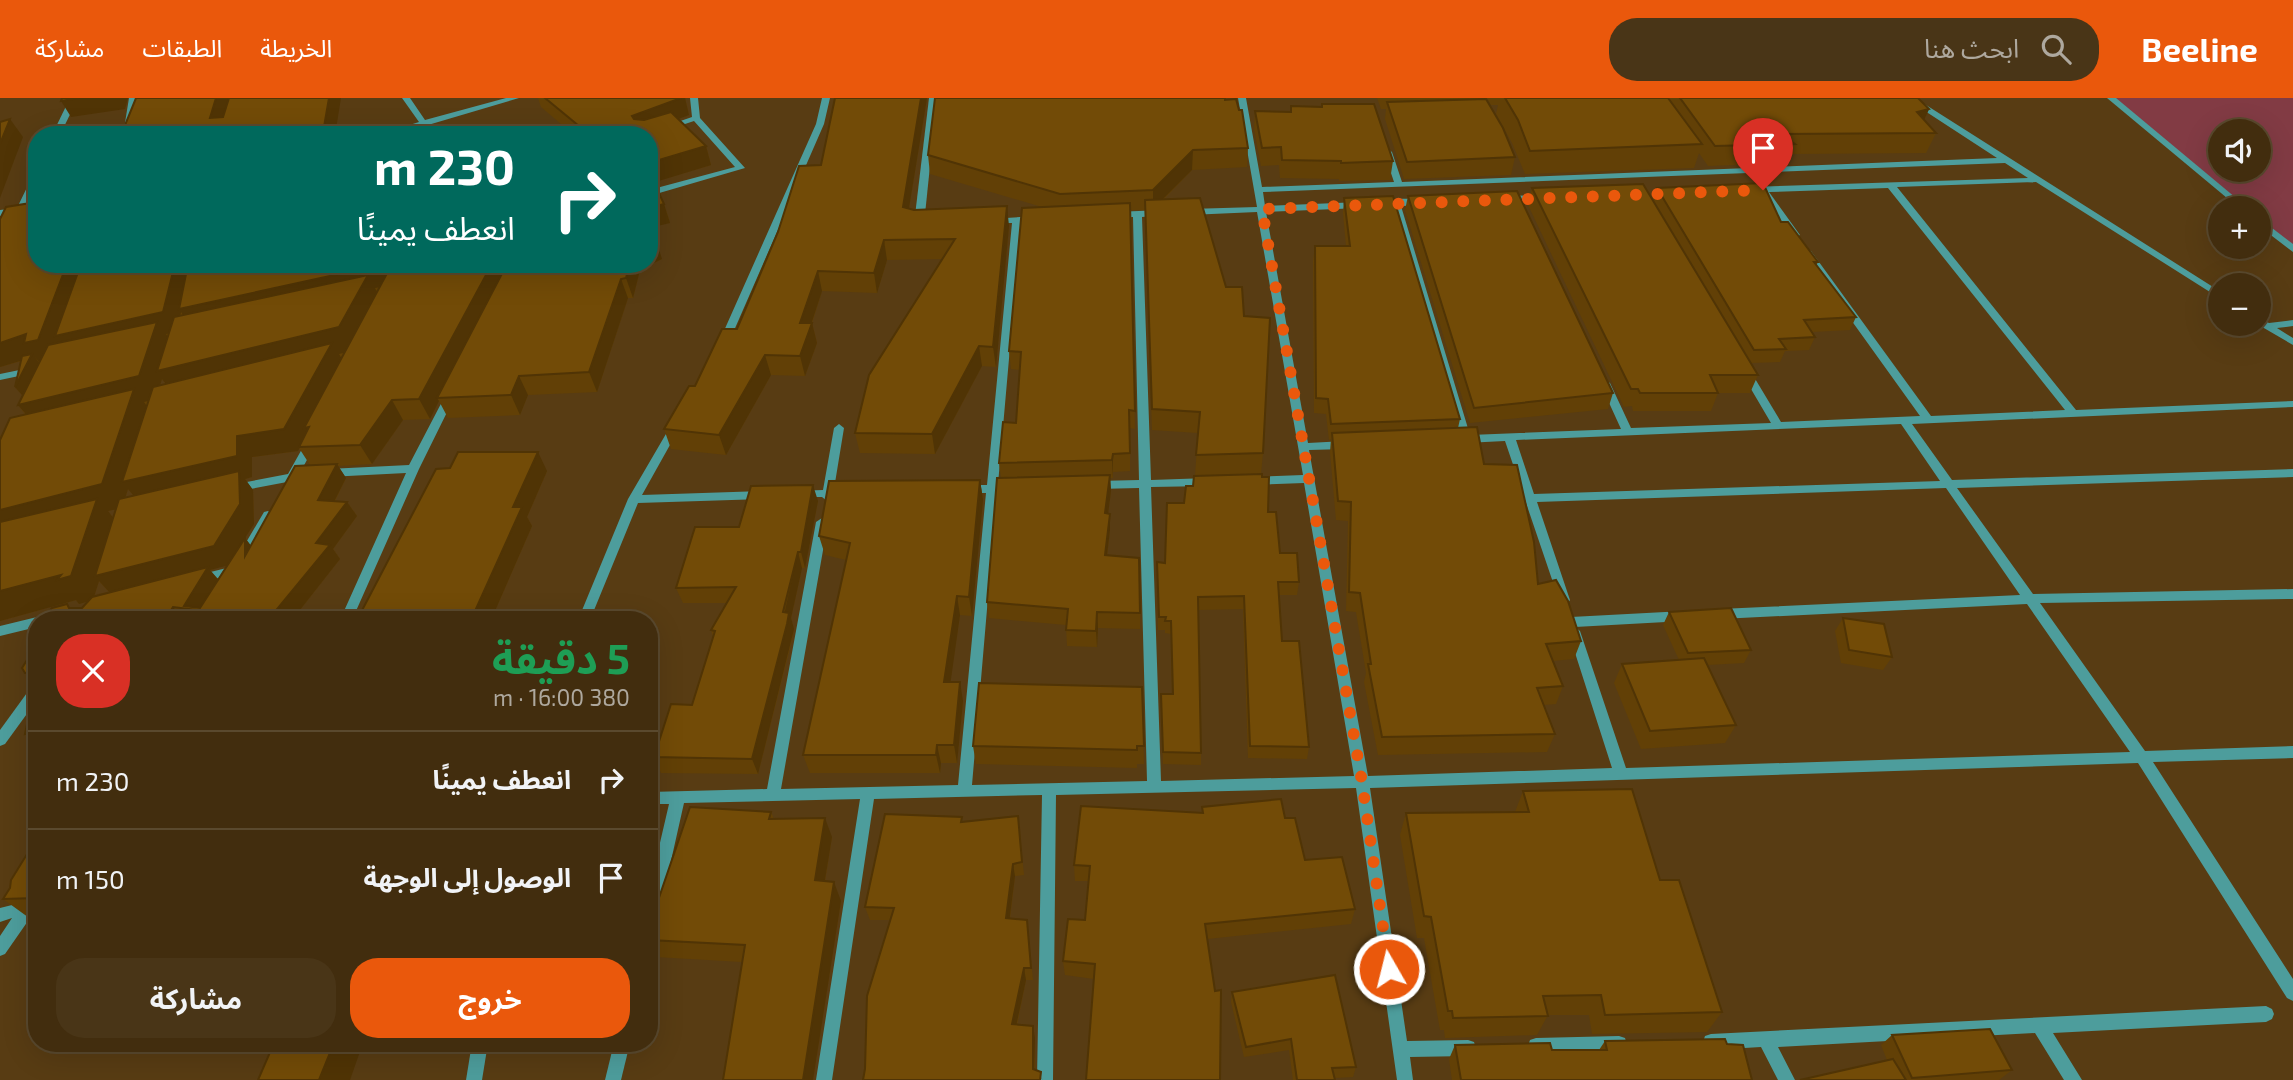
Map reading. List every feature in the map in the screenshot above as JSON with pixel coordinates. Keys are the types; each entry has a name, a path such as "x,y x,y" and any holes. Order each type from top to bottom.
{"street":[{"path":"60,126 74,98"},
{"path":"128,126 133,98"},
{"path":"406,98 424,126"},
{"path":"413,126 515,98"},
{"path":"658,190 741,168 696,118 694,98"},
{"path":"716,356 729,333 820,124 826,98"},
{"path":"930,224 917,224 933,98"},
{"path":"1242,98 1252,119 1262,209 1362,782 1405,1080"},
{"path":"1909,98 2208,288"},
{"path":"2111,98 2229,196"},
{"path":"658,130 696,118"},
{"path":"1384,138 1399,185"},
{"path":"1259,190 2005,160"},
{"path":"1698,163 1705,172"},
{"path":"1515,168 1520,180"},
{"path":"1736,191 2035,180"},
{"path":"1890,185 2073,413"},
{"path":"1763,190 1927,419"},
{"path":"10,230 28,193"},
{"path":"1491,200 1559,197"},
{"path":"1518,199 1524,211"},
{"path":"1111,215 1437,202"},
{"path":"1396,203 1466,439"},
{"path":"0,212 28,209"},
{"path":"1137,214 1154,786"},
{"path":"980,221 1044,218"},
{"path":"964,791 1017,220"},
{"path":"2271,231 2293,249"},
{"path":"2271,323 2293,323"},
{"path":"2271,328 2293,342"},
{"path":"1737,356 1778,426"},
{"path":"0,377 47,367"},
{"path":"1599,371 1628,433"},
{"path":"350,611 413,469 456,385"},
{"path":"1453,440 2293,404"},
{"path":"588,611 634,499 681,416"},
{"path":"1904,421 2141,757 2293,993"},
{"path":"286,486 319,427"},
{"path":"773,795 839,428"},
{"path":"1510,438 1621,773"},
{"path":"1304,447 1358,444"},
{"path":"217,492 293,474 413,469"},
{"path":"1530,498 2293,473"},
{"path":"1241,481 1310,479"},
{"path":"1089,486 1227,482"},
{"path":"951,490 1020,488"},
{"path":"786,495 855,493"},
{"path":"634,499 772,495"},
{"path":"223,590 272,510"},
{"path":"181,584 235,570"},
{"path":"1710,615 2030,599 2293,594"},
{"path":"1571,621 1696,615"},
{"path":"0,631 28,624"},
{"path":"0,740 28,702"},
{"path":"658,798 1362,782 2293,752"},
{"path":"1045,1080 1049,788"},
{"path":"824,1080 868,793"},
{"path":"658,884 678,797"},
{"path":"0,915 28,903"},
{"path":"0,949 28,908"},
{"path":"1698,1042 1766,1041 2266,1014"},
{"path":"2039,1026 2074,1080"},
{"path":"1766,1041 1787,1080"},
{"path":"1522,1046 1630,1044"},
{"path":"1401,1049 1482,1047"},
{"path":"474,1080 479,1052"},
{"path":"613,1080 620,1052"}],"shaded area":[{"path":"2111,98 2293,98 2293,249 2271,231 2271,196 2229,196 2213,182 2271,182 2271,119 2208,119 2208,178"}],"building":[{"path":"136,98 216,98 210,118 223,117 229,98 329,98 324,126 125,126"},
{"path":"545,98 681,98 632,116 634,119 644,120 671,112 706,146 658,160 658,126 579,126"},
{"path":"835,98 921,98 903,207 914,210 1007,206 993,347 979,346 932,434 855,433 869,375 955,239 884,240 874,273 818,271 800,323 812,323 800,356 765,355 719,435 664,429 689,386 695,386 722,329 737,329 778,232 799,166 821,165"},
{"path":"935,98 1236,99 1239,110 1242,110 1248,148 1193,150 1153,190 1060,194 928,155"},
{"path":"1505,98 1668,98 1702,144 1530,151 1518,120"},
{"path":"1680,98 1918,98 1929,109 1917,112 1936,133 1781,134 1795,144 1715,146"},
{"path":"1486,99 1503,128 1515,157 1407,162 1387,102"},
{"path":"1322,104 1374,104 1393,161 1341,163 1282,160 1281,147 1262,148 1255,111 1291,112 1291,106 1322,107"},
{"path":"10,119 0,144 0,122"},
{"path":"1763,183 1781,222 1788,222 1818,262 1814,262 1856,317 1804,320 1815,337 1779,339 1786,349 1754,350 1657,188"},
{"path":"1643,184 1758,375 1710,375 1718,393 1640,393 1638,389 1631,389 1532,188"},
{"path":"658,191 664,204 658,206"},
{"path":"1517,191 1613,393 1474,408 1408,196"},
{"path":"1393,196 1460,419 1331,424 1328,399 1316,398 1315,246 1350,246 1344,198"},
{"path":"1200,198 1226,287 1242,287 1244,316 1270,318 1263,453 1196,455 1200,412 1152,409 1145,200"},
{"path":"28,203 28,273 64,273 38,340 24,343 26,334 0,343 0,219 6,207"},
{"path":"1130,203 1135,411 1129,410 1130,453 1113,454 1112,460 999,463 1003,422 1016,423 1021,352 1009,351 1022,208"},
{"path":"78,273 173,273 163,312 55,336"},
{"path":"186,273 344,273 179,309"},
{"path":"387,273 487,273 419,399 392,400 360,445 299,447 309,427 304,428"},
{"path":"502,273 627,273 626,278 621,279 589,372 519,376 511,395 437,398"},
{"path":"368,275 339,327 157,371 174,317"},
{"path":"157,322 139,376 18,405 48,345"},
{"path":"332,343 284,429 237,436 237,456 122,482 153,387"},
{"path":"32,354 15,387 22,356"},
{"path":"134,389 102,484 0,510 0,440 10,418"},
{"path":"1477,427 1484,464 1517,465 1534,542 1538,584 1556,580 1568,601 1581,641 1546,644 1563,686 1537,688 1555,734 1382,737 1368,664 1371,664 1360,593 1349,592 1351,502 1338,501 1332,433"},
{"path":"458,452 538,452 513,507 522,507 475,611 362,611 436,469 450,468"},
{"path":"337,464 318,500 347,502 316,543 330,545 276,611 205,611 173,607 171,611 50,611 67,604 69,608 82,608 92,597 208,567 184,606 200,608 245,538 245,556 295,466"},
{"path":"239,471 240,504 214,546 95,576 119,499"},
{"path":"1262,474 1262,477 1269,477 1268,512 1276,512 1280,553 1297,553 1299,582 1278,582 1282,641 1299,641 1309,747 1250,746 1244,596 1198,597 1201,753 1163,752 1161,694 1173,694 1171,621 1165,621 1166,617 1159,617 1157,562 1165,563 1167,503 1184,503 1186,486 1193,486 1194,476"},
{"path":"1110,475 1105,513 1110,514 1105,555 1139,558 1140,613 1097,612 1096,631 1066,630 1068,609 987,602 997,478"},
{"path":"980,480 969,597 957,596 944,682 960,682 954,745 937,745 936,755 803,755 850,543 819,536 829,481"},
{"path":"813,485 801,552 798,552 783,612 789,613 787,624 752,759 658,757 658,745 671,704 692,705 715,631 711,630 736,587 676,588 695,527 739,527 751,486"},
{"path":"97,499 71,576 57,580 61,575 0,591 0,522"},
{"path":"1731,608 1751,650 1688,653 1669,612"},
{"path":"1843,618 1884,624 1892,657 1849,650"},
{"path":"28,658 28,673 22,668"},
{"path":"1704,658 1736,725 1650,731 1622,664"},
{"path":"979,683 1142,687 1144,746 1137,746 1137,750 973,746"},
{"path":"1632,789 1660,880 1679,880 1722,1012 1605,1015 1601,995 1543,996 1548,1016 1453,1018 1452,1011 1448,1011 1431,917 1424,916 1406,813 1529,812 1523,791"},
{"path":"1281,799 1285,818 1295,818 1305,860 1342,857 1355,909 1205,924 1215,991 1221,990 1220,1080 1086,1080 1095,964 1063,961 1068,919 1085,920 1090,866 1074,865 1081,806 1203,813 1202,807"},
{"path":"690,807 771,812 769,819 825,818 815,880 834,882 803,1080 723,1080 745,945 658,940 658,901"},
{"path":"885,814 962,817 961,822 1018,816 1022,862 1013,864 1006,918 1027,920 1031,968 1024,968 1012,1024 1033,1026 1033,1069 1041,1072 1040,1080 863,1080 867,996 894,908 865,907"},
{"path":"28,853 28,898 3,899 10,888 11,880"},
{"path":"1335,975 1356,1067 1332,1068 1335,1080 1297,1080 1291,1039 1246,1047 1232,992"},
{"path":"1990,1029 2012,1070 1912,1078 1892,1035"},
{"path":"1725,1039 1727,1044 1743,1045 1752,1080 1461,1080 1455,1045 1550,1043 1552,1050 1607,1050 1605,1041"},
{"path":"270,1052 330,1052 319,1080 258,1080"},
{"path":"1893,1059 1906,1080 1800,1080"}],"route":[{"path":"1389,969 1362,782 1262,209 1763,190"}]}
